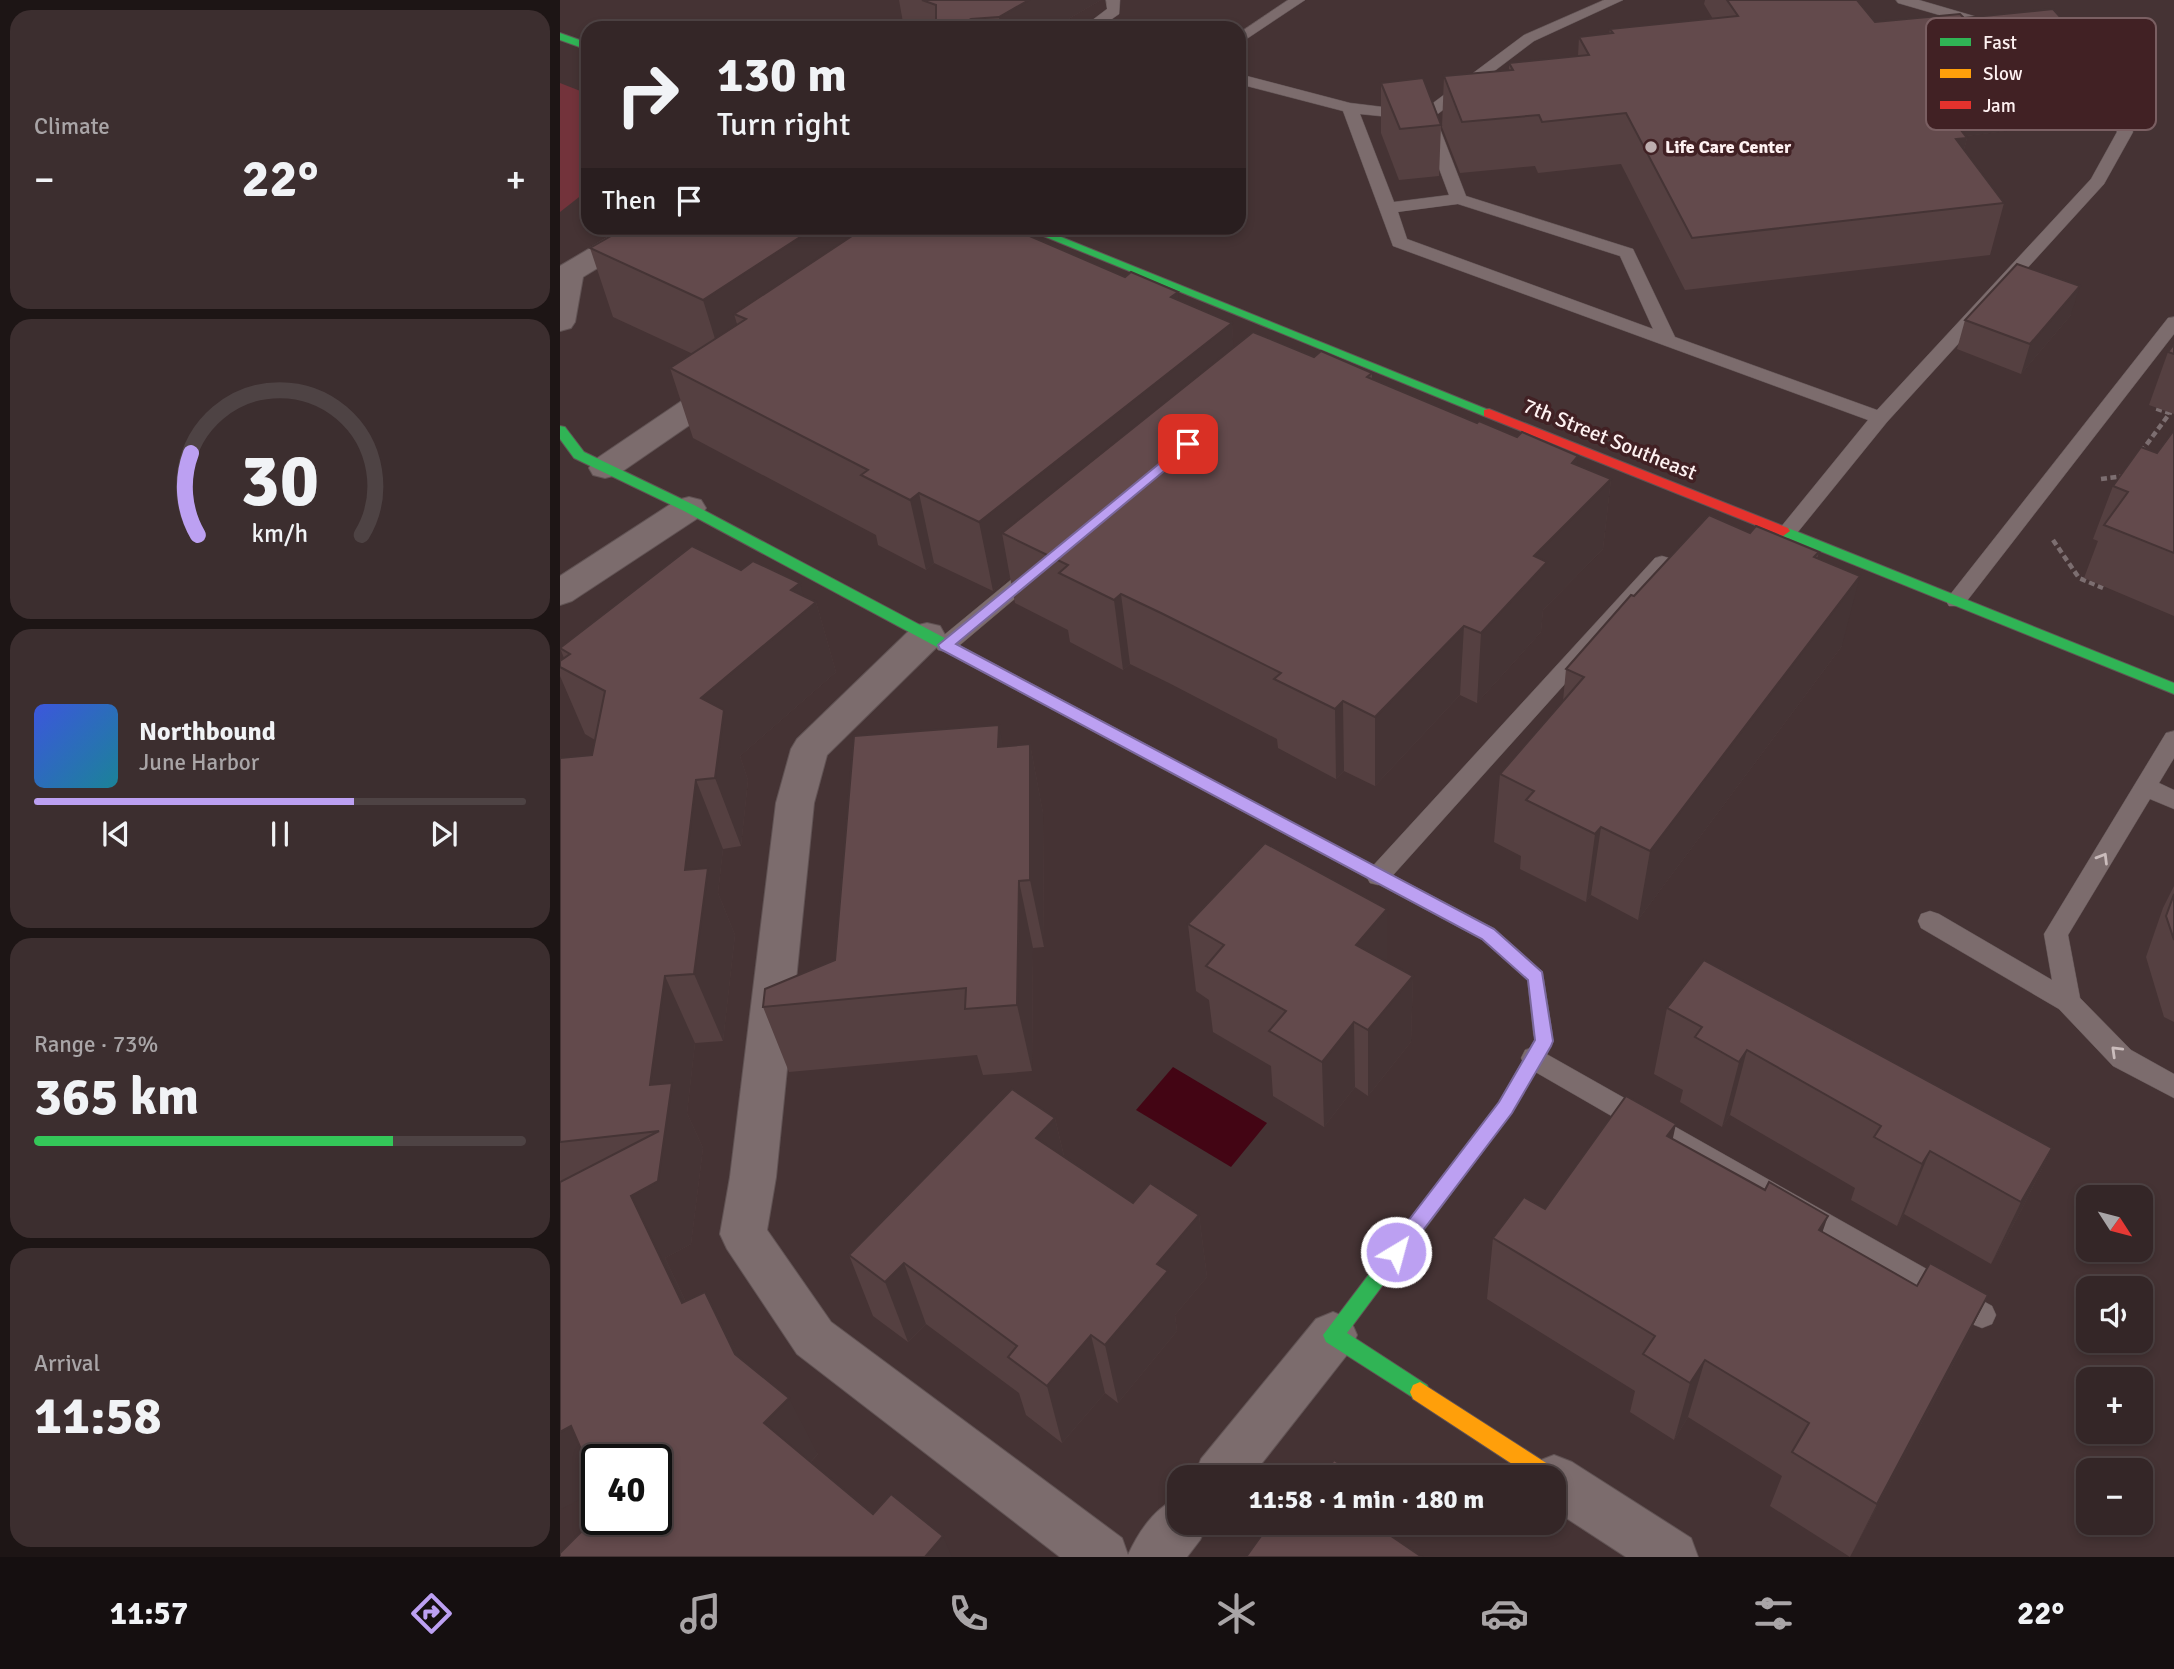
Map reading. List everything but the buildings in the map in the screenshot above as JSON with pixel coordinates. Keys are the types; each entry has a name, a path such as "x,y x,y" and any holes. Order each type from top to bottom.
{"street":[{"path":"560,36 581,44"},
{"path":"560,322 569,273 631,235"},
{"name":"7th Street Southeast","path":"1047,235 2174,689"},
{"path":"606,468 752,367"},
{"path":"560,430 579,456 689,508 1488,934 1536,977 1544,1041 1505,1108 1333,1335 1229,1465"},
{"path":"560,593 689,508"},
{"path":"936,640 810,749 795,803 752,1177 743,1234 814,1338 1103,1557"},
{"path":"1333,1335 1532,1465"},
{"path":"1566,1487 1672,1557"},
{"path":"1154,1557 1172,1535"}],"lane":[{"path":"1099,21 1114,11 1113,0"},
{"path":"1246,35 1298,0"},
{"path":"1246,81 1350,108 1427,116 1530,38 1616,0"},
{"path":"1903,0 1970,18"},
{"path":"1350,108 1399,242 1880,418"},
{"path":"1427,116 1459,199"},
{"path":"1786,533 1880,418 2098,181 2124,130"},
{"path":"1388,208 1459,199 1627,253 1668,341"},
{"path":"1956,601 2174,322"},
{"path":"936,640 1050,559"},
{"path":"1378,876 1662,563"},
{"path":"2068,1002 2056,934 2174,739"},
{"path":"2146,787 2174,800"},
{"path":"1930,921 2068,1002 2122,1058 2174,1087"},
{"path":"1535,1058 1982,1315"}],"path":[{"path":"2049,533 2079,578 2103,588"}],"shaded area":[{"path":"560,83 581,91 581,196 560,212"},
{"path":"1173,1067 1267,1123 1231,1167 1136,1110"}],"traffic: fast":[{"path":"560,36 581,44"},
{"path":"1047,235 1489,413"},
{"path":"560,430 579,455 689,508 1157,758"},
{"path":"1783,531 2174,689"},
{"path":"1420,1392 1333,1335 1505,1108 1544,1041 1543,1035"}],"traffic: slow":[{"path":"1157,758 1488,934 1536,977 1543,1035"},
{"path":"1420,1392 1532,1465"}],"traffic: jam":[{"path":"1489,413 1783,531"}],"place":[{"name":"Life Care Center","path":"1651,147"}],"route":[{"path":"1188,444 946,645 1488,934 1536,977 1544,1041 1505,1108 1396,1252"}]}
